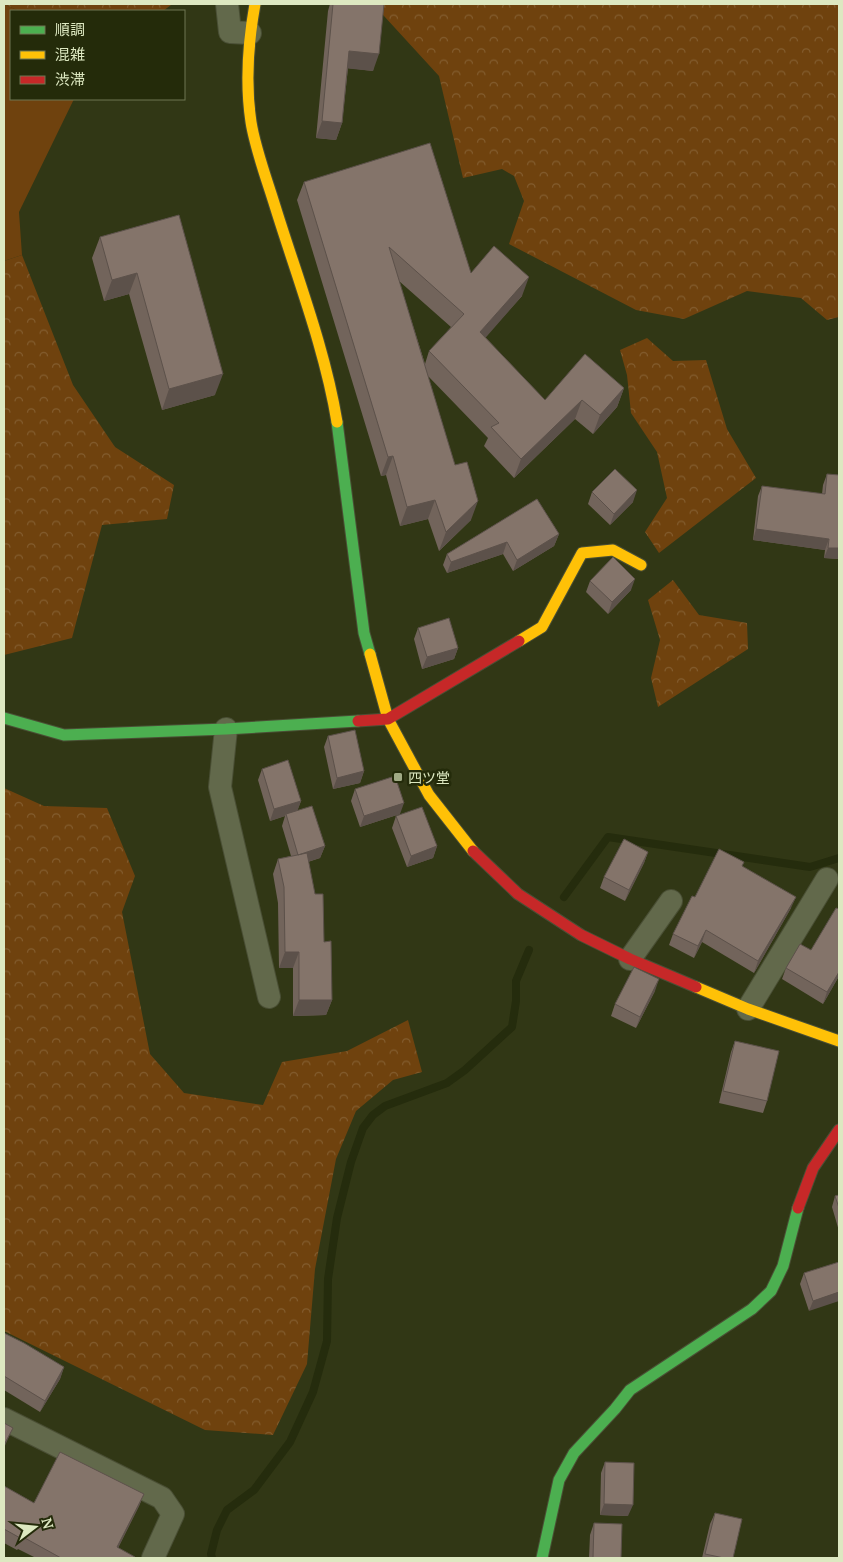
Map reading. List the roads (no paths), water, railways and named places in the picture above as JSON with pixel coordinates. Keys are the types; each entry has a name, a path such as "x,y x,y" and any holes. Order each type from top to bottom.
{"street":[{"path":"227,4 230,32 250,33"},
{"path":"255,4 247,70 251,122 268,184 331,386 340,438 364,633 388,719 429,795 469,848 518,894 581,935 630,959 748,1009 839,1041"},
{"path":"4,718 64,735 226,729 388,719 542,627 582,553 613,550 641,565"},
{"path":"226,729 220,787 269,997"},
{"path":"748,1009 828,879"},
{"path":"630,959 671,901"},
{"path":"542,1558 559,1480 574,1453 615,1410 630,1390 752,1309 771,1291 783,1266 801,1197 813,1168 839,1130"},
{"path":"4,1419 162,1498 173,1514 153,1558"}],"waterway":[{"path":"564,897 608,837 810,867 839,858"},
{"path":"212,1558 211,1554 217,1530 227,1510 254,1490 290,1442 313,1392 327,1341 328,1279 337,1218 351,1162 363,1128 373,1115 385,1106 447,1083 465,1070 512,1027 516,1001 516,981 529,950"}],"place":[{"name":"四ツ堂","path":"398,777"}]}
